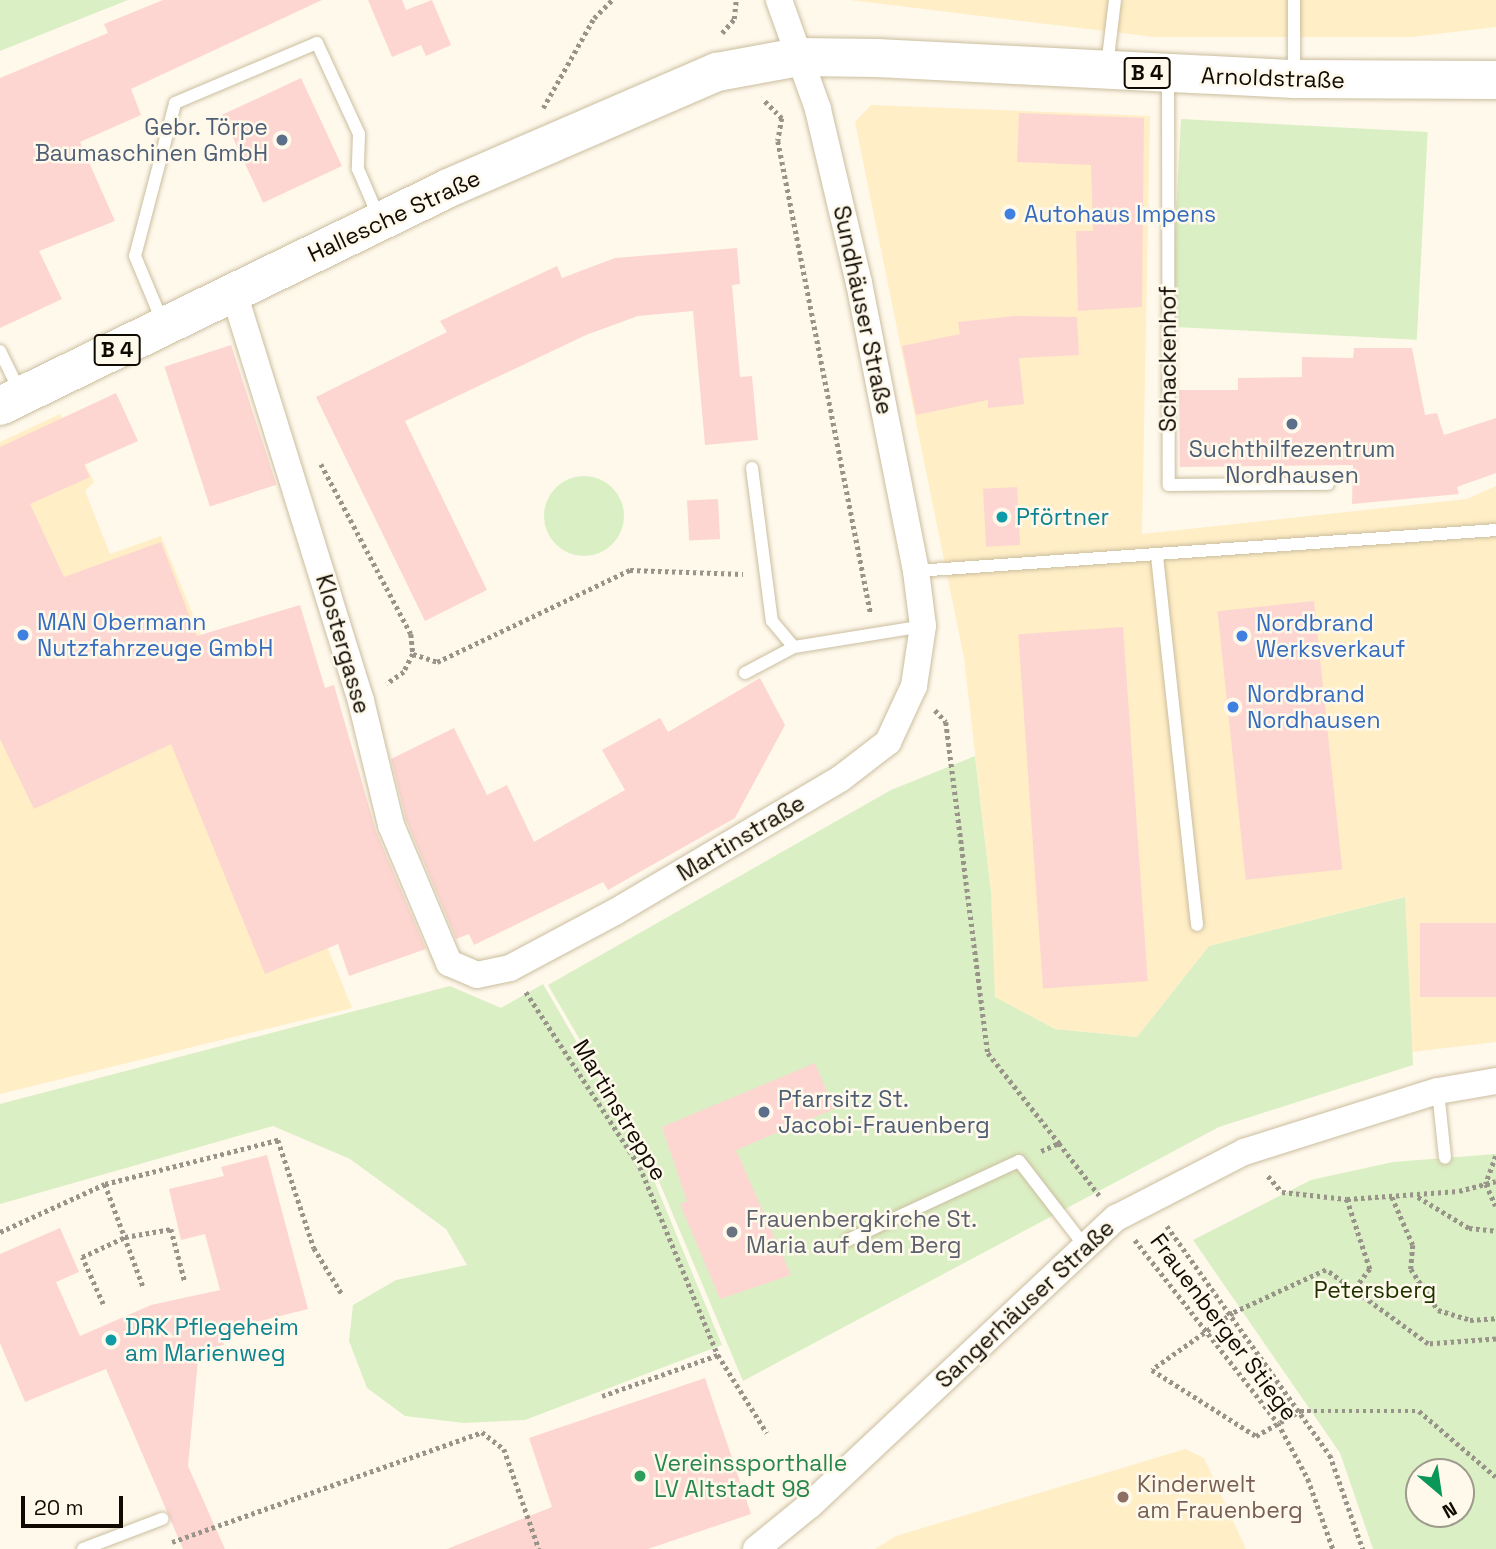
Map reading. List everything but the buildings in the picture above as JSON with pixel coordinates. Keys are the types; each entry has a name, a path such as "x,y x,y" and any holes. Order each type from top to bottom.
{"main road":[{"name":"Arnoldstraße","path":"799,57 1294,79 1496,79"},
{"name":"Hallesche Straße","path":"11,401 381,221 717,72 799,57"}],"street":[{"name":"Sundhäuser Straße","path":"779,0 799,57 845,214 916,571 923,626"},
{"name":"Klostergasse","path":"234,293 361,701 379,790 449,963 477,975"},
{"name":"Martinstraße","path":"477,975 510,968 840,779 888,742 914,686 923,626"},
{"name":"Sangerhäuser Straße","path":"756,1549 839,1478 1116,1217 1244,1152 1438,1091 1496,1081"}],"lane":[{"path":"1107,70 1115,0"},
{"path":"1294,0 1294,79"},
{"path":"164,327 135,256 175,103 317,43 359,134 358,169 381,221"},
{"name":"Schackenhof","path":"1168,74 1169,485 1328,484"},
{"path":"0,351 11,401"},
{"path":"752,468 772,621 794,647"},
{"path":"916,571 1157,556 1297,541 1496,530"},
{"path":"1157,556 1197,925"},
{"path":"745,673 794,647 923,626"},
{"path":"1438,1091 1445,1158"},
{"path":"848,1240 1018,1161 1084,1245"},
{"path":"83,1549 162,1519"}],"path":[{"path":"541,110 594,18 612,0"},
{"path":"782,118 778,141 876,634"},
{"path":"314,451 411,634 413,654 404,672 361,701"},
{"path":"413,654 437,662 631,570 766,575"},
{"name":"Frauenberger Stiege","path":"914,686 946,722 988,1053 1278,1423 1308,1479 1333,1549"},
{"name":"Martinstreppe","path":"510,968 640,1167 718,1355 767,1433"},
{"path":"0,1232 105,1184 278,1140 314,1248 342,1294"},
{"path":"1018,1161 1059,1143"},
{"path":"1244,1152 1282,1192 1347,1199 1416,1196 1496,1181"},
{"path":"1496,1156 1486,1184 1496,1206"},
{"path":"105,1184 143,1286"},
{"path":"1416,1196 1469,1228 1496,1231"},
{"path":"1392,1197 1413,1245 1411,1269 1438,1310 1470,1320 1496,1318"},
{"path":"1347,1199 1370,1269 1354,1290"},
{"path":"1146,1200 1233,1313 1329,1455 1363,1549"},
{"path":"103,1304 82,1257 125,1237 171,1228 185,1282"},
{"path":"1496,1339 1428,1344 1326,1269 1233,1313 1152,1370 1256,1436 1300,1411 1419,1411 1496,1477"},
{"path":"603,1396 718,1355"},
{"path":"162,1519 172,1543 482,1433 504,1450 539,1549"}],"shaded area":[{"path":"850,0 1496,0 1496,27 1411,37 1154,37"},
{"name":"Nordbrand Nordhausen","path":"871,105 1150,116 1142,534 1467,499 1496,486 1496,1042 1412,1052 1404,897 1209,946 1137,1037 1055,1029 994,997 991,892 964,658 855,122"},
{"path":"60,414 94,482 85,491 110,554 161,536 352,1008 0,1094 0,442"},
{"name":"Kinderwelt am Frauenberg","path":"1185,1449 1204,1458 1246,1549 875,1549 896,1536"}],"green space":[{"path":"0,0 128,0 0,51"},
{"path":"1181,119 1428,132 1417,340 1170,327"},
{"path":"584,476 599,479 612,488 621,501 624,516 621,531 612,544 599,553 584,556 569,553 556,544 547,531 544,516 547,501 556,488 569,479"},
{"path":"975,756 991,892 995,997 1055,1029 1137,1037 1209,946 1405,897 1413,1065 1219,1127 743,1381 650,1160 548,985 891,790"},
{"path":"543,984 646,1161 722,1345 525,1420 464,1423 405,1416 367,1388 349,1341 353,1305 396,1280 467,1265 446,1229 350,1159 273,1126 0,1204 0,1104 450,986 501,1008"},
{"name":"Petersberg","path":"1496,1154 1496,1549 1373,1549 1340,1453 1193,1240 1311,1180 1393,1162"}],"place":[{"name":"Gebr. Törpe Baumaschinen GmbH","path":"282,140"},
{"name":"Autohaus Impens","path":"1010,214"},
{"name":"Suchthilfezentrum Nordhausen","path":"1292,424"},
{"name":"Pförtner","path":"1002,517"},
{"name":"MAN Obermann Nutzfahrzeuge GmbH","path":"23,635"},
{"name":"Nordbrand Werksverkauf","path":"1242,636"},
{"name":"Nordbrand Nordhausen","path":"1233,707"},
{"name":"Pfarrsitz St. Jacobi-Frauenberg","path":"764,1112"},
{"name":"Frauenbergkirche St. Maria auf dem Berg","path":"732,1232"},
{"name":"DRK Pflegeheim am Marienweg","path":"111,1340"},
{"name":"Vereinssporthalle LV Altstadt 98","path":"640,1476"},
{"name":"Kinderwelt am Frauenberg","path":"1123,1497"}]}
